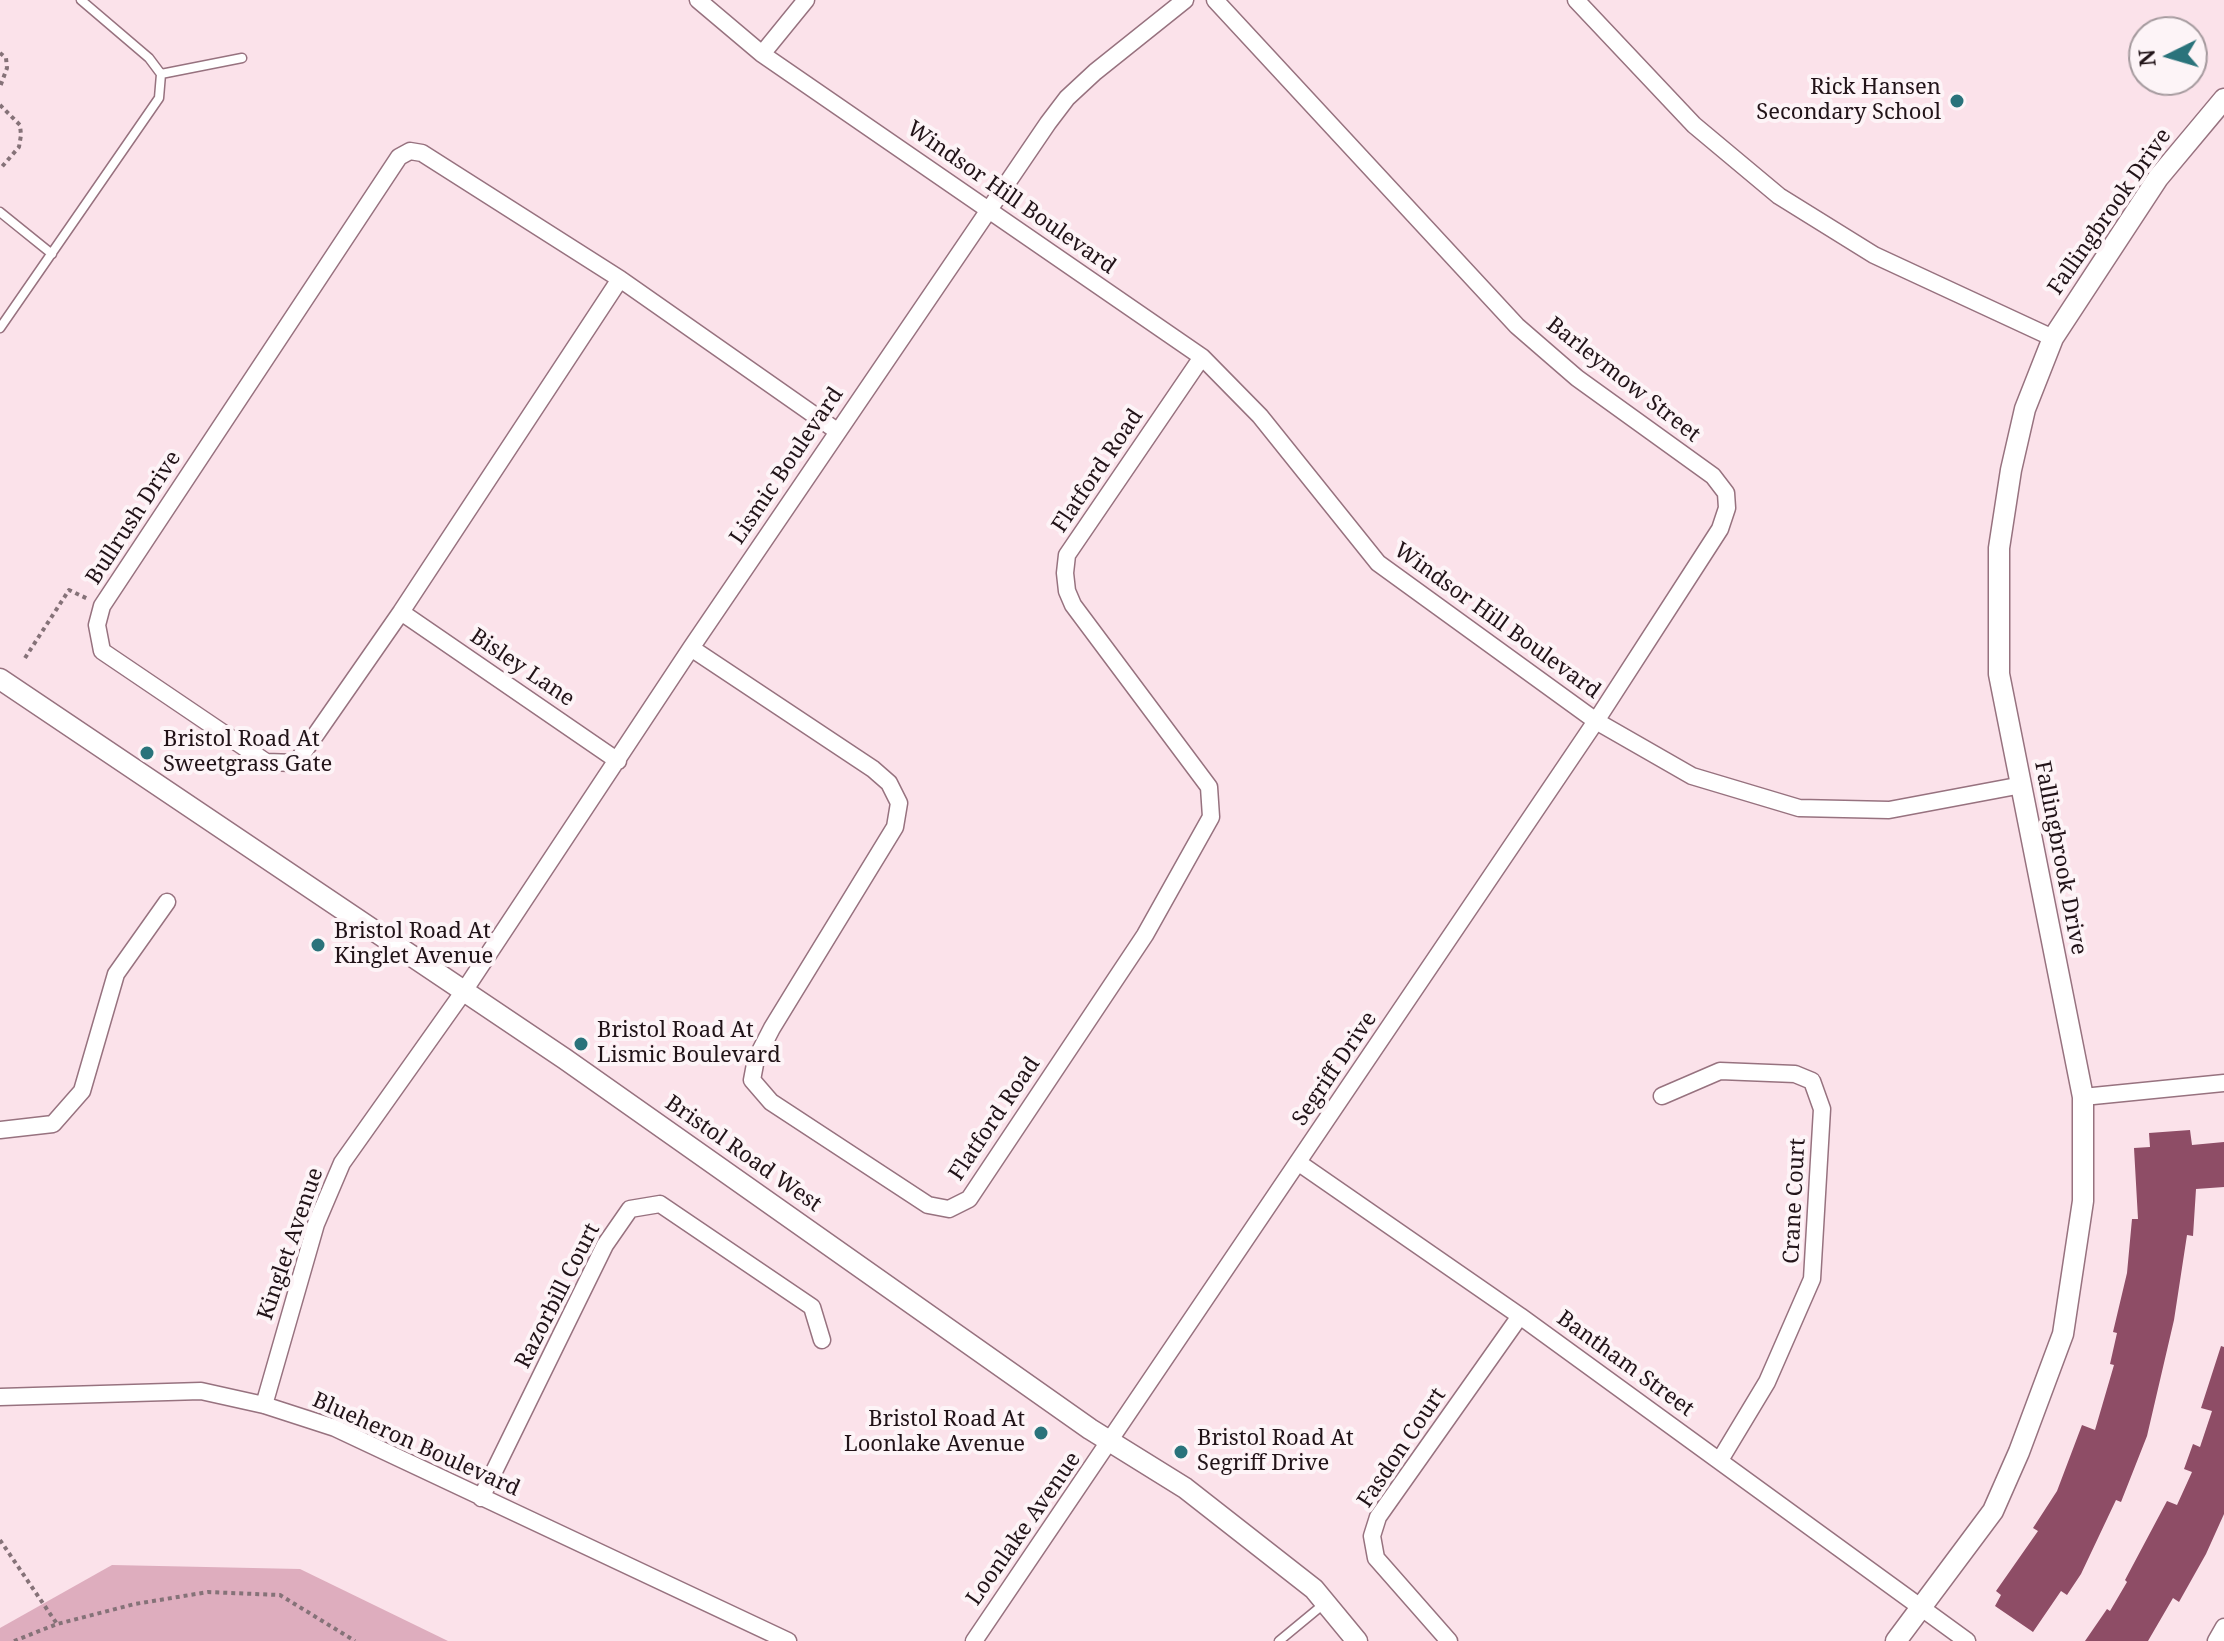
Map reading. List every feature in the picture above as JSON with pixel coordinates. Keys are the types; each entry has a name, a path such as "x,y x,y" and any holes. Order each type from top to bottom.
{"street":[{"name":"Windsor Hill Boulevard","path":"698,0 762,54 1202,357 1260,416 1378,563 1596,721 1692,776 1799,808 1889,810 2022,785"},
{"path":"762,54 806,0"},
{"name":"Lismic Boulevard","path":"464,991 837,431 1067,98 1185,0"},
{"name":"Barleymow Street","path":"1215,0 1517,326 1577,378 1713,476 1726,493 1727,508 1720,529 1596,721"},
{"path":"1576,0 1694,125 1779,196 1874,255 2053,338"},
{"name":"Fallingbrook Drive","path":"1896,1641 1993,1511 2044,1391 2063,1334 2083,1201 2083,1097 1999,674 1999,548 2025,409 2053,338 2158,178 2224,99"},
{"name":"Bullrush Drive","path":"620,279 401,612 296,763 266,762 102,651 97,625 102,606 399,157 410,151 422,153 620,279 837,431"},
{"name":"Flatford Road","path":"691,648 873,769 889,783 899,803 895,827 772,1028 756,1059 752,1080 771,1102 928,1205 949,1209 969,1199 1145,935 1211,817 1209,787 1073,605 1067,591 1065,573 1067,555 1202,357"},
{"name":"Bisley Lane","path":"401,612 618,761"},
{"name":"Bristol Road West","path":"0,679 464,991 1111,1442 1185,1488 1314,1589 1357,1641"},
{"name":"Segriff Drive","path":"1111,1442 1596,721"},
{"path":"0,1130 53,1124 82,1091 116,974 167,902"},
{"name":"Kinglet Avenue","path":"264,1405 316,1224 342,1163 464,991"},
{"name":"Crane Court","path":"1662,1096 1720,1071 1795,1074 1812,1081 1822,1109 1812,1279 1767,1382 1720,1460"},
{"path":"2083,1097 2224,1083"},
{"name":"Bantham Street","path":"1299,1163 1520,1316 1967,1641"},
{"name":"Razorbill Court","path":"481,1498 605,1245 630,1209 660,1204 674,1212 812,1307 822,1340"},
{"name":"Fasdon Court","path":"1449,1641 1376,1558 1372,1536 1378,1517 1520,1316"},
{"name":"Blueheron Boulevard","path":"0,1397 201,1391 264,1405 335,1428 788,1641"},
{"name":"Loonlake Avenue","path":"974,1641 1111,1442"},
{"path":"2216,1641 2224,1627"}],"lane":[{"path":"0,328 159,98 161,74 149,58 81,0"},
{"path":"161,74 242,58"},
{"path":"0,212 52,254"},
{"path":"1279,1641 1326,1603"}],"path":[{"path":"0,53 6,58 7,68 0,87"},
{"path":"0,105 20,125 21,135 19,147 0,169"},
{"path":"25,658 69,590 102,606"},
{"path":"0,1540 57,1624"},
{"path":"14,1641 57,1624 135,1604 208,1592 280,1595 355,1641"}],"shaded area":[{"path":"112,1565 300,1569 448,1641 0,1641 0,1628"}],"building":[{"path":"2190,1130 2192,1145 2224,1142 2224,1187 2196,1189 2193,1236 2187,1235 2174,1320 2147,1436 2121,1502 2116,1500 2081,1574 2067,1595 2061,1591 2033,1632 1995,1606 2001,1595 1996,1591 2038,1531 2033,1528 2057,1491 2082,1425 2095,1430 2114,1365 2110,1364 2117,1333 2113,1332 2127,1273 2132,1219 2138,1219 2134,1148 2150,1147 2149,1133"},
{"path":"2221,1346 2224,1347 2224,1514 2206,1554 2179,1602 2173,1598 2148,1641 2085,1641 2107,1609 2110,1611 2127,1582 2125,1580 2167,1501 2177,1505 2192,1472 2184,1469 2193,1444 2200,1447 2212,1411 2201,1408"}],"place":[{"name":"Rick Hansen Secondary School","path":"1957,101"},
{"name":"Bristol Road At Sweetgrass Gate","path":"147,753"},
{"name":"Bristol Road At Kinglet Avenue","path":"318,945"},
{"name":"Bristol Road At Lismic Boulevard","path":"581,1044"},
{"name":"Bristol Road At Loonlake Avenue","path":"1041,1433"},
{"name":"Bristol Road At Segriff Drive","path":"1181,1452"}]}
